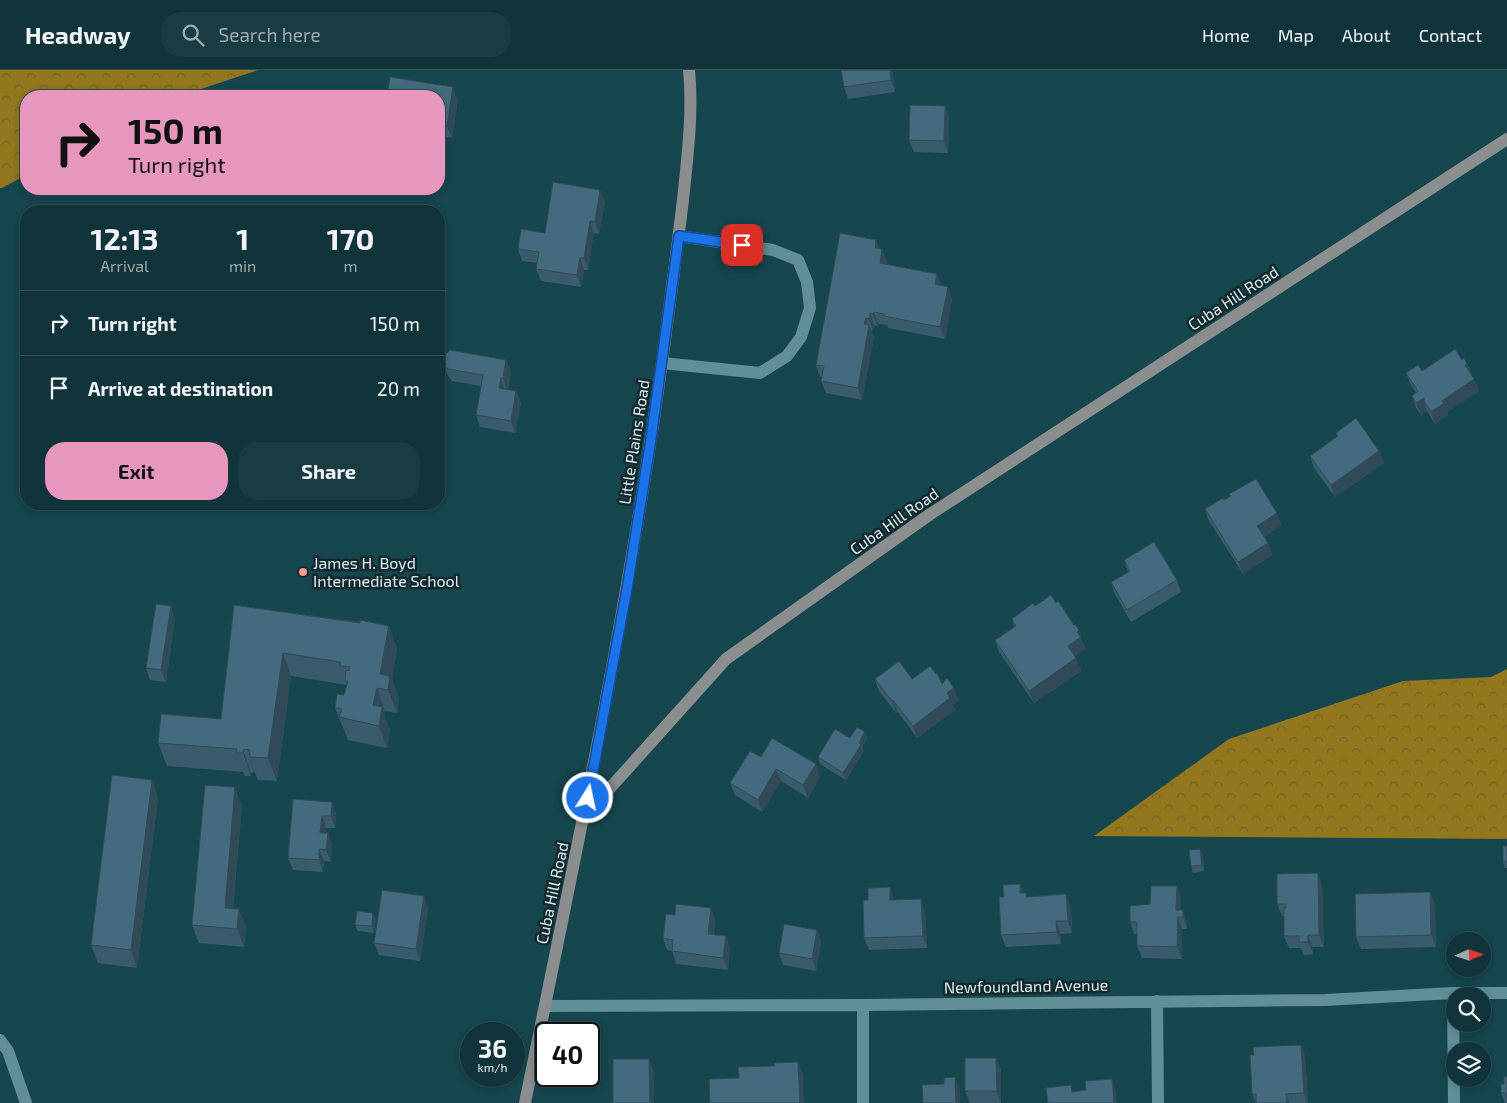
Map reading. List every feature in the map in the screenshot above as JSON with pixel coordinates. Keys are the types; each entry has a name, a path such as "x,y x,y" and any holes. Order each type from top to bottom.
{"main road":[{"name":"Little Plains Road","path":"584,816 627,589 654,420 687,164 691,100 690,70"},
{"name":"Cuba Hill Road","path":"525,1103 584,816 726,659 929,516 1507,139"}],"street":[{"path":"662,363 760,373 787,356 801,337 810,308 808,282 798,260 774,250 679,236"},
{"name":"Newfoundland Avenue","path":"545,1006 1325,1000 1446,993"},
{"name":"Newfoundland Avenue","path":"1491,993 1507,993"},
{"path":"1156,1001 1158,1103"},
{"path":"863,1004 863,1103"},
{"path":"1453,1032 1454,1103"},
{"path":"0,1040 8,1051 26,1103"}],"green space":[{"path":"0,70 258,70 198,90 20,90 20,178 0,188"},
{"path":"1507,669 1507,839 1094,836 1229,739 1403,681 1491,677"}],"building":[{"path":"841,70 890,70 891,80 844,87"},
{"path":"390,77 453,87 447,126 445,126 445,90 388,90"},
{"path":"910,105 945,106 944,141 909,140"},
{"path":"553,182 600,190 595,222 590,221 584,258 580,258 577,275 536,269 539,252 518,249 521,229 545,233"},
{"path":"840,233 876,240 875,248 882,249 880,263 937,274 935,284 948,287 940,327 884,316 884,314 874,312 873,314 870,313 869,319 866,318 864,324 869,325 858,388 821,381 824,366 816,365"},
{"path":"1455,349 1462,360 1464,358 1467,364 1465,365 1474,379 1442,401 1444,403 1431,412 1424,398 1416,403 1412,396 1418,391 1406,373 1418,365 1422,371"},
{"path":"450,350 506,360 499,388 516,391 511,421 476,415 483,375 448,369 445,366 445,355"},
{"path":"1356,418 1379,451 1331,485 1310,456 1338,436 1336,433"},
{"path":"1256,479 1277,513 1257,526 1268,543 1238,562 1205,509 1223,498 1224,500 1231,496 1229,494"},
{"path":"1154,542 1177,580 1127,610 1111,582 1130,571 1124,560"},
{"path":"1051,595 1056,603 1058,601 1075,624 1079,630 1077,632 1081,637 1068,646 1076,658 1029,691 995,640 1016,626 1012,619 1033,603 1035,606"},
{"path":"156,604 171,606 161,670 146,668"},
{"path":"234,605 360,623 360,620 389,626 380,674 390,676 388,690 377,688 373,705 382,707 379,726 339,717 342,709 335,708 337,694 344,695 348,681 345,681 346,670 349,671 350,667 340,666 340,662 283,653 268,758 250,757 249,749 243,750 243,753 236,753 237,749 158,743 161,714 221,719"},
{"path":"899,661 912,679 930,666 937,673 942,684 947,678 954,688 947,693 950,698 913,726 875,679"},
{"path":"857,727 865,732 859,743 861,745 843,773 818,757 835,729 850,738"},
{"path":"772,738 816,764 803,785 776,769 758,800 730,783 750,751 761,757"},
{"path":"112,775 152,780 131,950 91,945"},
{"path":"205,785 235,787 225,908 239,909 237,929 192,925"},
{"path":"293,799 332,802 331,816 322,816 320,833 328,833 326,850 319,849 319,860 288,858"},
{"path":"1503,846 1507,846 1507,862 1503,862"},
{"path":"1200,849 1202,865 1191,866 1189,850"},
{"path":"1318,873 1319,935 1308,935 1308,942 1299,942 1299,936 1284,936 1284,908 1286,908 1286,904 1277,904 1277,874"},
{"path":"1020,884 1020,893 1026,893 1026,897 1066,894 1068,921 1056,921 1057,932 1001,935 999,897 1004,897 1003,885"},
{"path":"1151,886 1177,886 1176,910 1183,910 1183,917 1178,917 1177,947 1137,946 1137,922 1130,922 1130,906 1150,904"},
{"path":"890,887 890,900 921,899 923,936 864,938 863,900 868,900 868,888"},
{"path":"382,890 424,896 416,949 374,943"},
{"path":"1430,892 1431,935 1356,937 1355,894"},
{"path":"676,904 711,908 708,934 726,936 723,958 672,951 673,940 663,938 666,914 675,915"},
{"path":"357,911 373,913 372,926 355,925"},
{"path":"784,924 817,930 812,959 779,953"},
{"path":"1301,1045 1304,1093 1286,1094 1287,1103 1256,1103 1256,1094 1252,1094 1250,1055 1254,1055 1253,1047"},
{"path":"965,1058 996,1058 997,1091 965,1091"},
{"path":"613,1059 649,1059 650,1103 613,1103"},
{"path":"798,1062 800,1103 710,1103 709,1079 739,1078 738,1067 775,1066 774,1063"},
{"path":"955,1077 956,1103 923,1103 922,1085 944,1084 944,1078"},
{"path":"1504,1077 1507,1077 1507,1098 1506,1093 1501,1093 1501,1084 1504,1084"},
{"path":"1112,1079 1114,1103 1048,1103 1046,1088 1071,1085 1072,1092 1086,1090 1085,1081"}],"place":[{"name":"James H. Boyd Intermediate School","path":"303,572"}],"route":[{"path":"588,798 627,589 657,401 679,236 742,245"}]}
